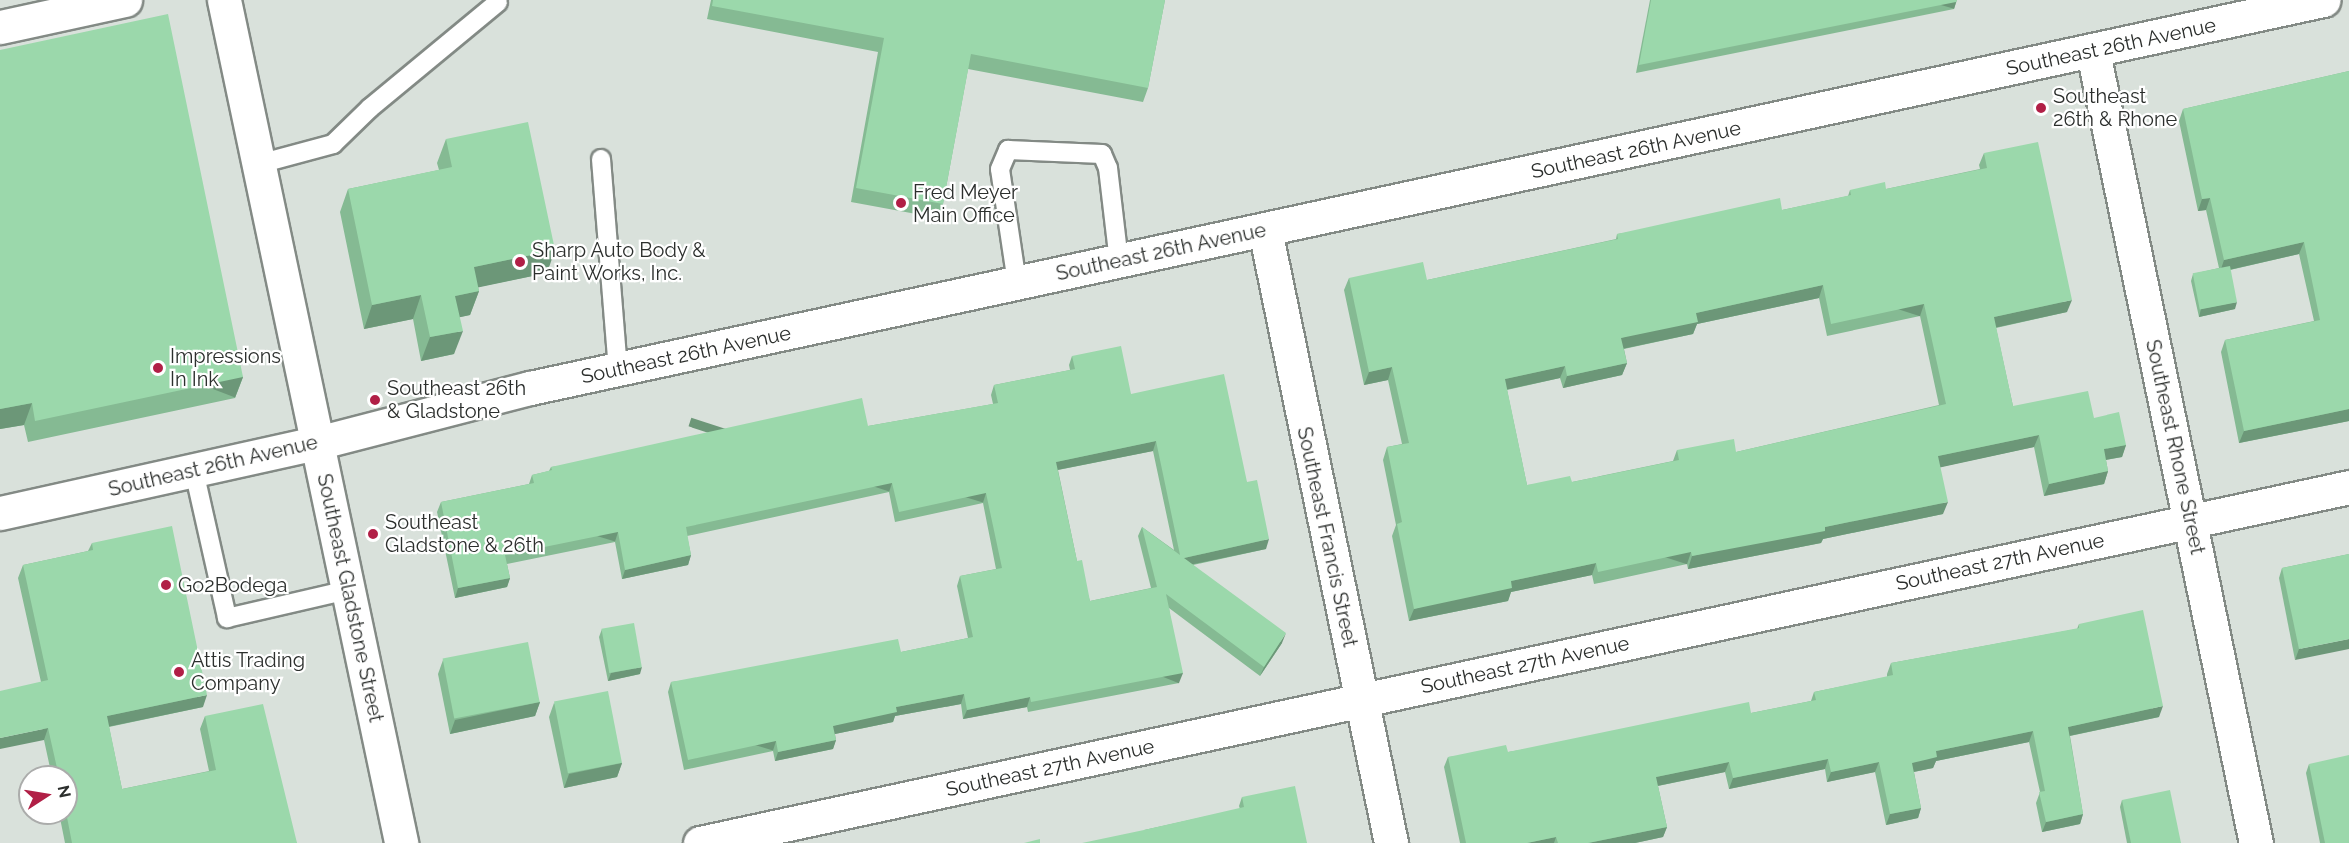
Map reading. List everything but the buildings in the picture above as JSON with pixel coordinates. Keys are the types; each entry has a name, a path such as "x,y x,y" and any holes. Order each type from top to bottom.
{"street":[{"path":"0,27 125,0"},
{"name":"Southeast Gladstone Street","path":"224,0 401,843"},
{"name":"Southeast 26th Avenue","path":"0,513 317,443 429,412 618,370 2093,52 2323,0"},
{"name":"Southeast Rhone Street","path":"2093,52 2256,843"},
{"name":"Southeast Francis Street","path":"1264,230 1390,843"},
{"name":"Southeast 27th Avenue","path":"700,843 2349,487"}],"lane":[{"path":"259,165 333,144 498,2"},
{"path":"1017,284 1000,169 1008,150 1102,154 1108,168 1119,261"},
{"path":"601,159 618,370"},
{"path":"194,471 227,618 348,590"}],"place":[{"name":"Southeast 26th & Rhone","path":"2041,108"},
{"name":"Fred Meyer Main Office","path":"901,203"},
{"name":"Sharp Auto Body & Paint Works, Inc.","path":"520,262"},
{"name":"Impressions In Ink","path":"158,368"},
{"name":"Southeast 26th & Gladstone","path":"375,400"},
{"name":"Southeast Gladstone & 26th","path":"373,534"},
{"name":"Go2Bodega","path":"166,585"},
{"name":"Attis Trading Company","path":"179,672"}]}
